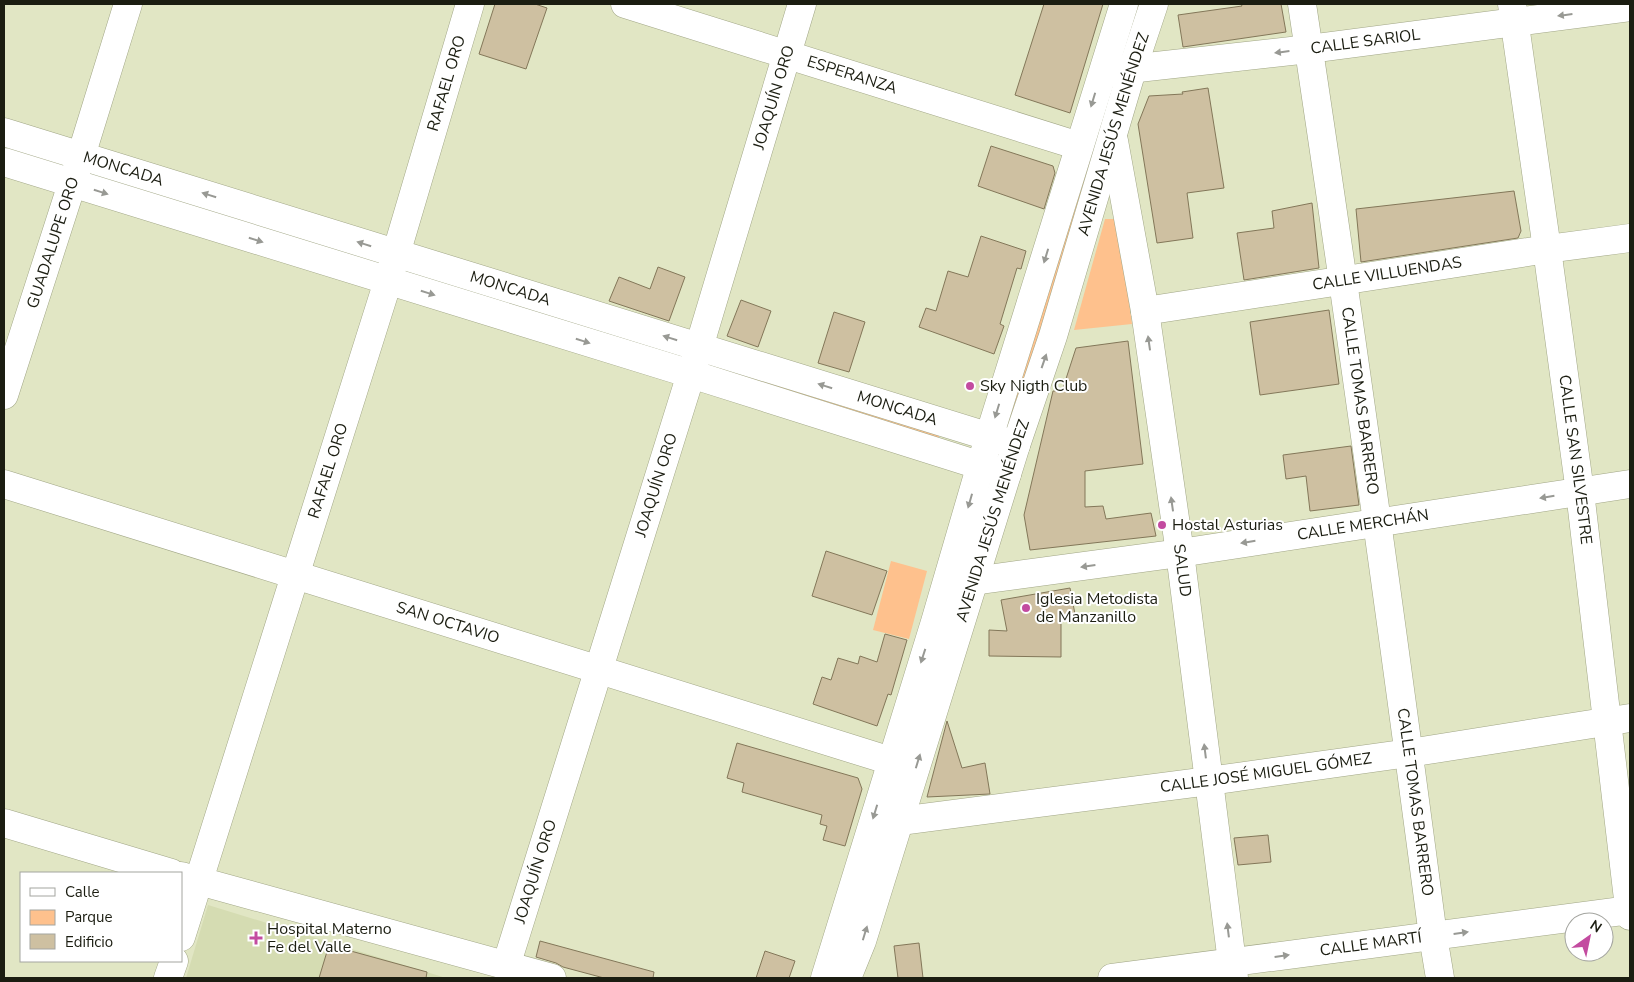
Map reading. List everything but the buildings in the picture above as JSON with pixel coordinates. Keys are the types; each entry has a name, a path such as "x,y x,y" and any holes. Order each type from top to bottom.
{"street":[{"name":"GUADALUPE ORO","path":"4,395 82,156 128,4"},
{"name":"RAFAEL ORO","path":"182,931 190,879 297,575 388,281 470,4"},
{"name":"ESPERANZA","path":"625,4 1080,146"},
{"name":"JOAQUÍN ORO","path":"506,966 691,374 802,4"},
{"name":"AVENIDA JESÚS MENÉNDEZ","path":"847,978 862,941 900,821 960,582 980,466 1124,4"},
{"name":"AVENIDA JESÚS MENÉNDEZ","path":"825,978 891,761 960,582 1007,474 1053,336 1132,70 1154,4"},
{"name":"CALLE TOMAS BARRERO","path":"1302,4 1344,280 1440,978"},
{"name":"CALLE SARIOL","path":"1102,72 1308,49 1513,13 1630,6"},
{"name":"CALLE SAN SILVESTRE","path":"1513,13 1580,492 1619,720 1630,912"},
{"name":"MONCADA","path":"4,132 1016,445"},
{"name":"SALUD","path":"1113,135 1144,311 1180,553 1233,971"},
{"name":"MONCADA","path":"4,162 691,374 1007,474"},
{"name":"CALLE VILLUENDAS","path":"1144,311 1630,238"},
{"name":"SAN OCTAVIO","path":"4,484 891,761"},
{"name":"CALLE MERCHÁN","path":"960,582 1180,553 1630,484"},
{"name":"CALLE JOSÉ MIGUEL GÓMEZ","path":"900,821 1409,753 1619,720"},
{"path":"4,823 168,872"},
{"path":"190,879 552,978"},
{"name":"CALLE MARTÍ","path":"1112,978 1233,971 1433,936 1630,912"},
{"path":"168,978 174,962"}],"shaded area":[{"name":"Hospital Materno Fe del Valle","path":"208,905 446,978 186,978"}],"green space":[{"path":"1094,145 1098,146 1010,429 1005,428"},
{"path":"1105,219 1118,219 1132,324 1074,330"},
{"path":"710,362 939,434 939,439 709,366"},
{"path":"891,561 927,571 909,639 873,630"}],"place":[{"name":"Sky Nigth Club","path":"970,386"},
{"name":"Hostal Asturias","path":"1162,525"},
{"name":"Iglesia Metodista de Manzanillo","path":"1026,608"},
{"name":"Hospital Materno Fe del Valle","path":"256,938"}]}
